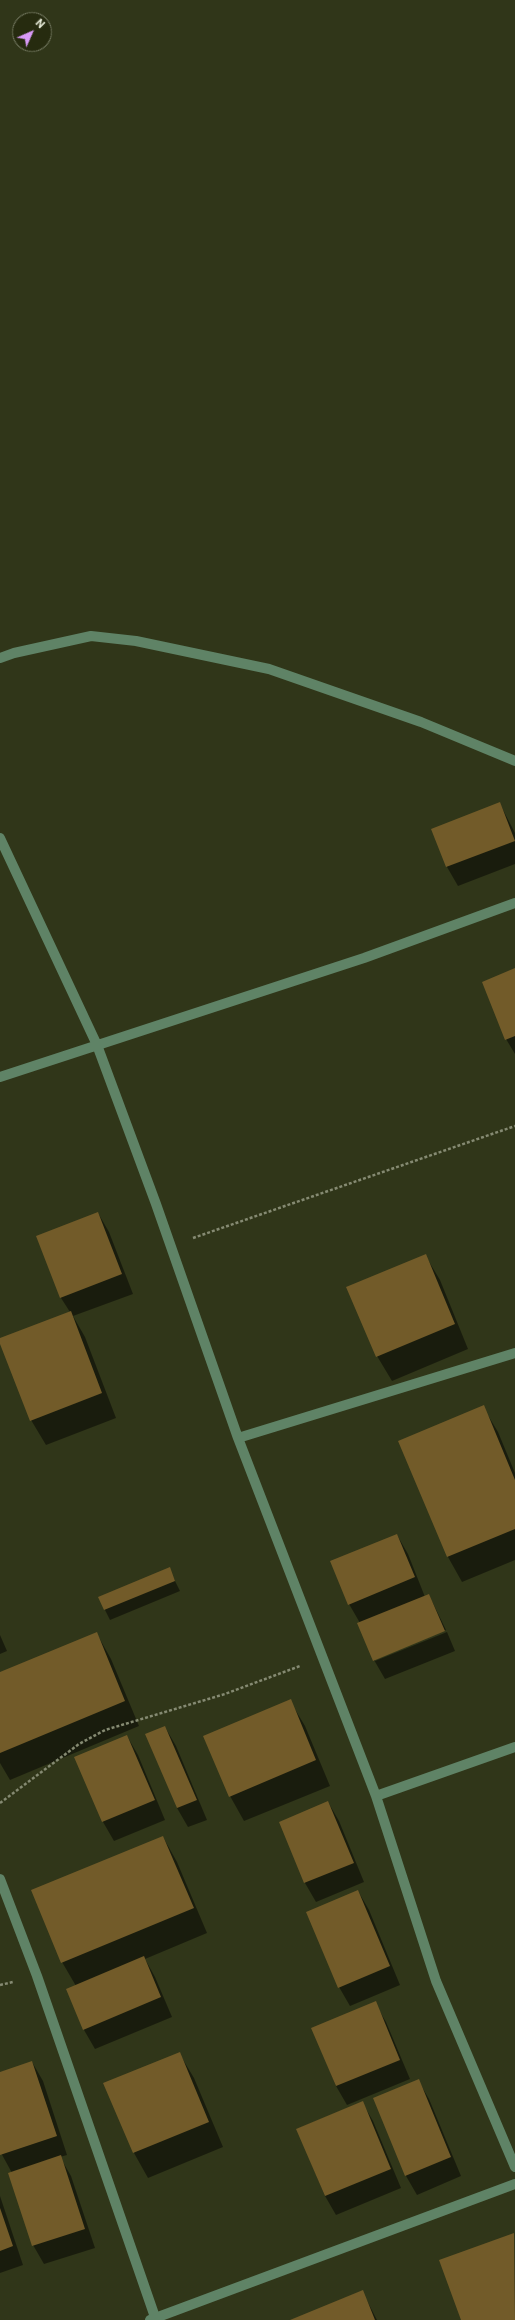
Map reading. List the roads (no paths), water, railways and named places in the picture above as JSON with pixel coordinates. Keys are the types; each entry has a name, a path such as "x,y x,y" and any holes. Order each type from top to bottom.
{"street":[{"path":"0,658 14,653 91,636 136,640 269,669 421,722 515,762"},
{"path":"0,838 98,1045 171,1245 238,1438 376,1796 436,1981 515,2167"},
{"path":"0,1077 364,958 515,903"},
{"path":"238,1438 515,1353"},
{"path":"376,1796 515,1747"},
{"path":"0,1879 37,1976 154,2319 515,2184"}]}
